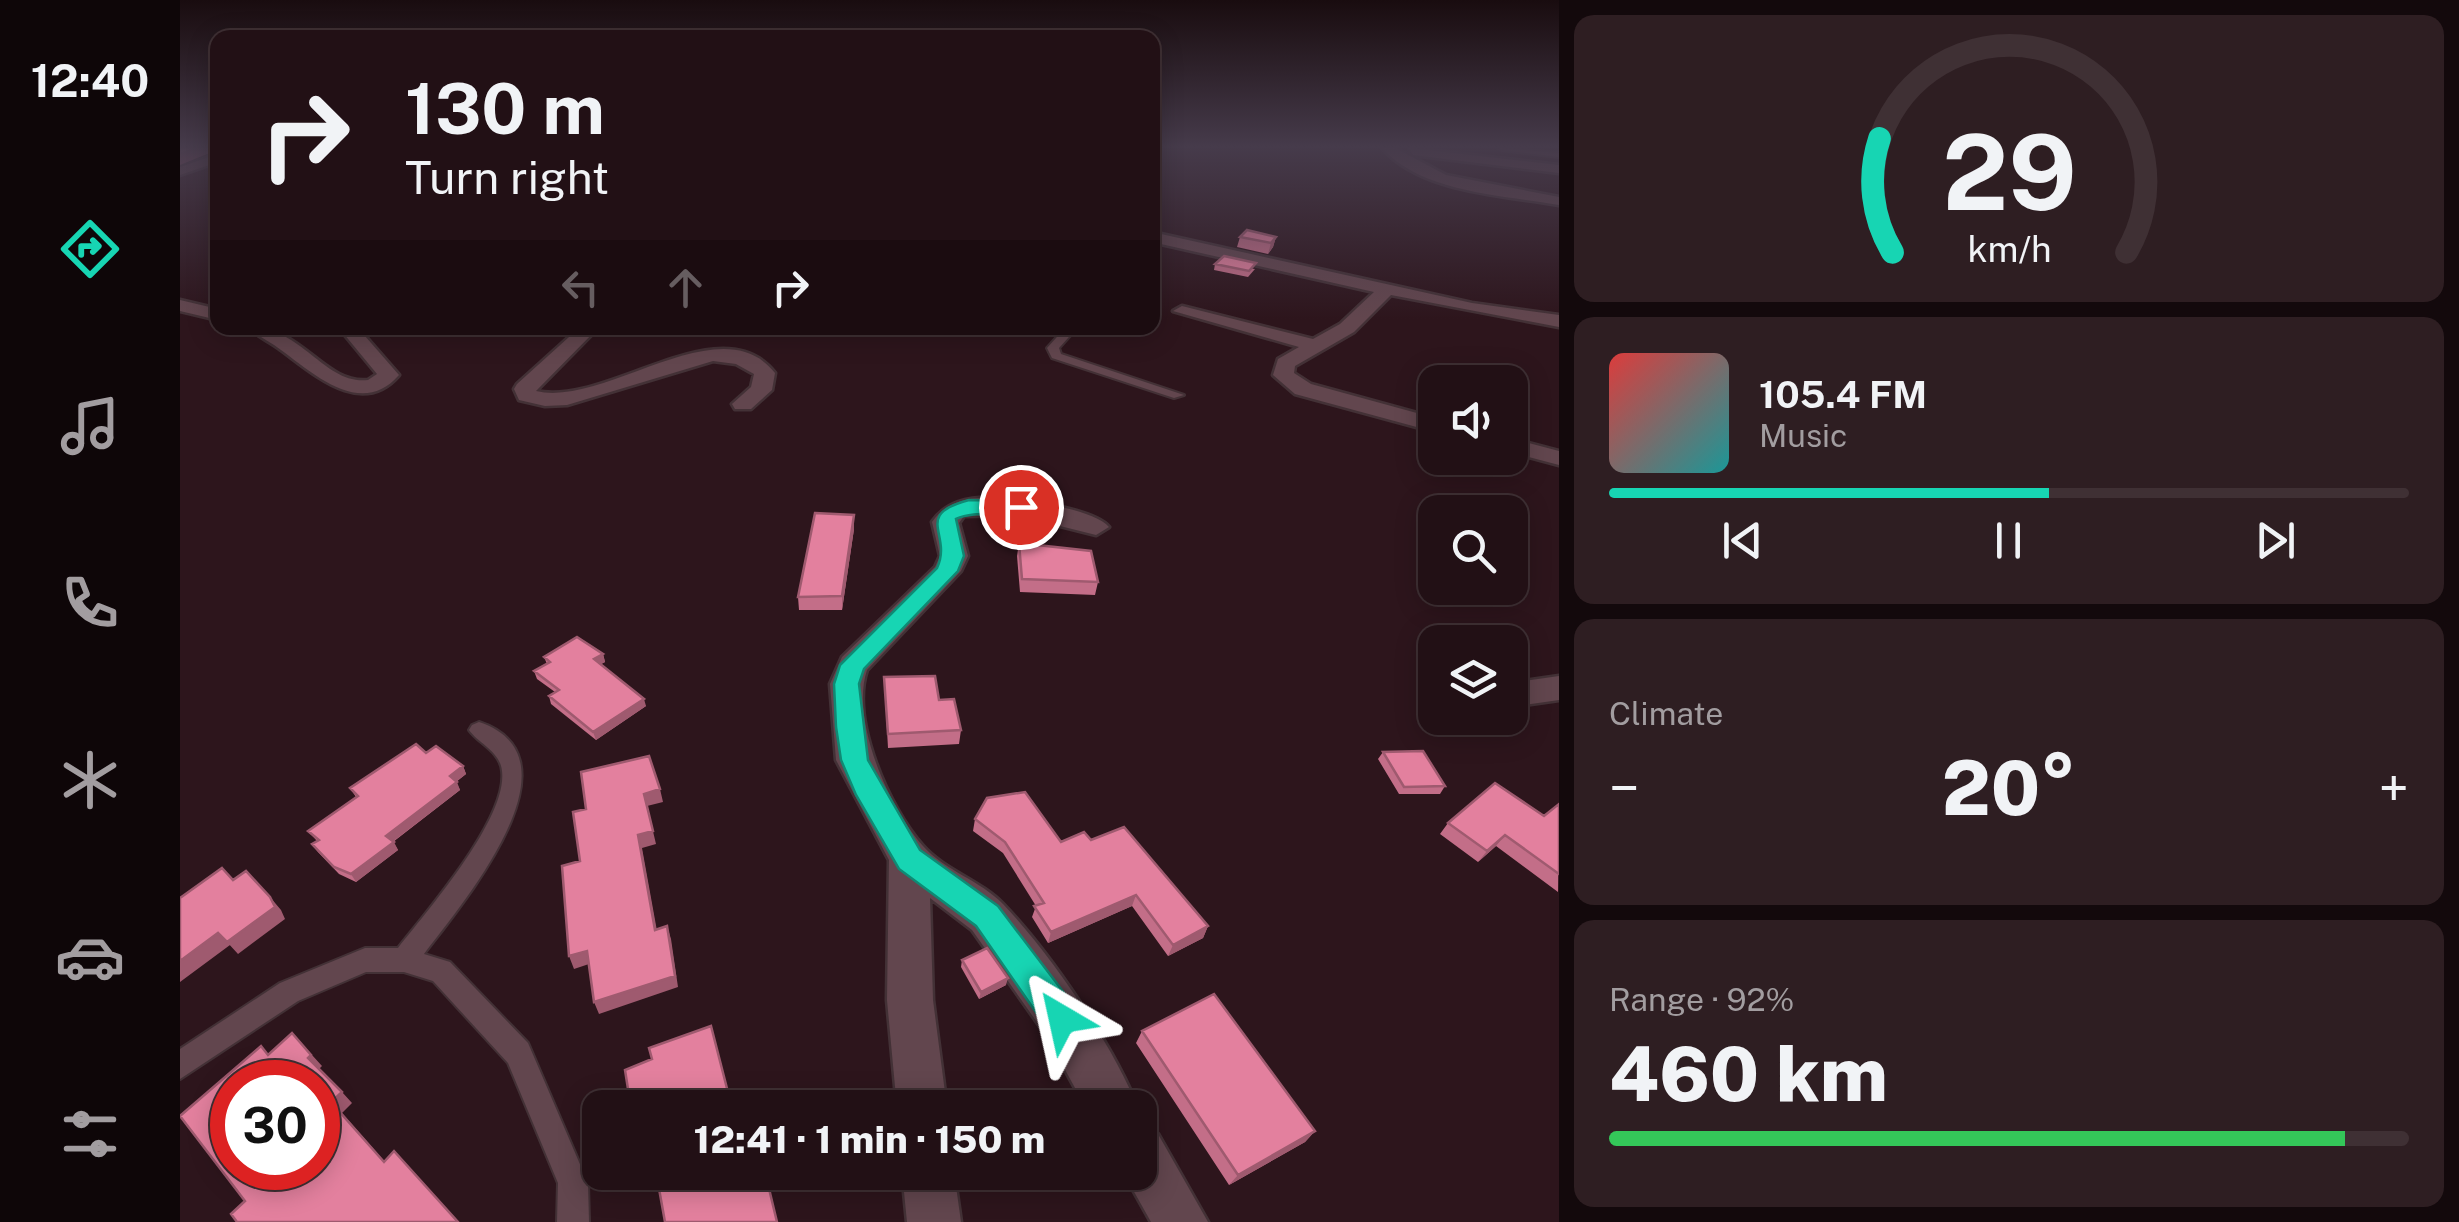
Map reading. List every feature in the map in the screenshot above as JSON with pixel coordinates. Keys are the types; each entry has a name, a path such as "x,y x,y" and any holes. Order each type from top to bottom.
{"street":[{"path":"1160,239 1559,321"},
{"path":"1388,288 1354,323 1282,368 1288,381 1312,392 1418,420"},
{"path":"180,305 210,312"},
{"path":"1182,311 1317,346"},
{"path":"274,335 290,342 338,385 356,388 384,380 389,375 354,335"},
{"path":"581,335 546,365 526,388 526,395 536,400 566,399 712,355 738,358 759,366 764,373 761,390 743,404"},
{"path":"1528,450 1559,458"},
{"path":"1096,528 1021,507 969,506 955,510 945,522 954,556 947,571 852,665 846,684 854,760 909,860 987,916 1062,1019 1103,1090"},
{"path":"1528,692 1559,688"},
{"path":"909,860 910,1000 920,1090"},
{"path":"1157,1181 1181,1222"},
{"path":"930,1190 934,1222"}],"lane":[{"path":"1065,335 1053,348 1056,356 1178,396"},
{"path":"404,960 464,881 502,819 515,776 505,749 479,730"},
{"path":"180,1064 289,992 365,960 404,960 441,970 518,1053 574,1182 573,1222"}],"building":[{"path":"1247,230 1276,237 1271,243 1240,237"},
{"path":"1224,256 1256,263 1249,271 1215,264"},
{"path":"815,513 854,515 842,596 798,597"},
{"path":"1019,543 1091,551 1098,582 1022,579"},
{"path":"577,637 603,654 594,659 644,699 593,732 549,696 559,690 534,671 550,662 544,657"},
{"path":"935,676 939,700 954,699 961,730 888,734 884,677"},
{"path":"416,744 426,753 436,746 463,766 450,776 457,782 386,836 394,842 351,874 334,867 312,844 319,840 308,831 358,796 350,788"},
{"path":"1423,751 1445,786 1404,787 1383,752"},
{"path":"649,756 660,789 644,794 653,831 638,835 655,930 667,926 675,976 594,1002 587,951 569,956 562,866 580,861 573,812 586,809 581,772"},
{"path":"1495,783 1544,816 1559,804 1559,874 1505,835 1487,851 1448,823"},
{"path":"1025,792 1061,842 1084,832 1091,840 1124,827 1208,926 1173,945 1136,895 1051,932 1034,906 1044,903 1005,842 975,819 987,798"},
{"path":"222,868 233,880 246,871 275,907 227,942 218,933 180,961 180,898"},
{"path":"987,948 1008,978 981,992 962,960"},
{"path":"1214,994 1315,1131 1238,1175 1142,1031"},
{"path":"711,1026 727,1090 628,1090 625,1070 652,1059 649,1048"},
{"path":"292,1033 311,1055 310,1060 245,1060 261,1046 268,1055"},
{"path":"210,1090 210,1155 180,1116"},
{"path":"340,1112 384,1162 394,1151 458,1222 237,1222 231,1214 245,1201 237,1190 340,1190"},
{"path":"659,1190 769,1190 777,1222 665,1222"}],"route":[{"path":"1021,507 969,506 948,515 945,522 954,556 947,571 852,665 846,684 854,760 909,860 987,916 1062,1019"}]}
